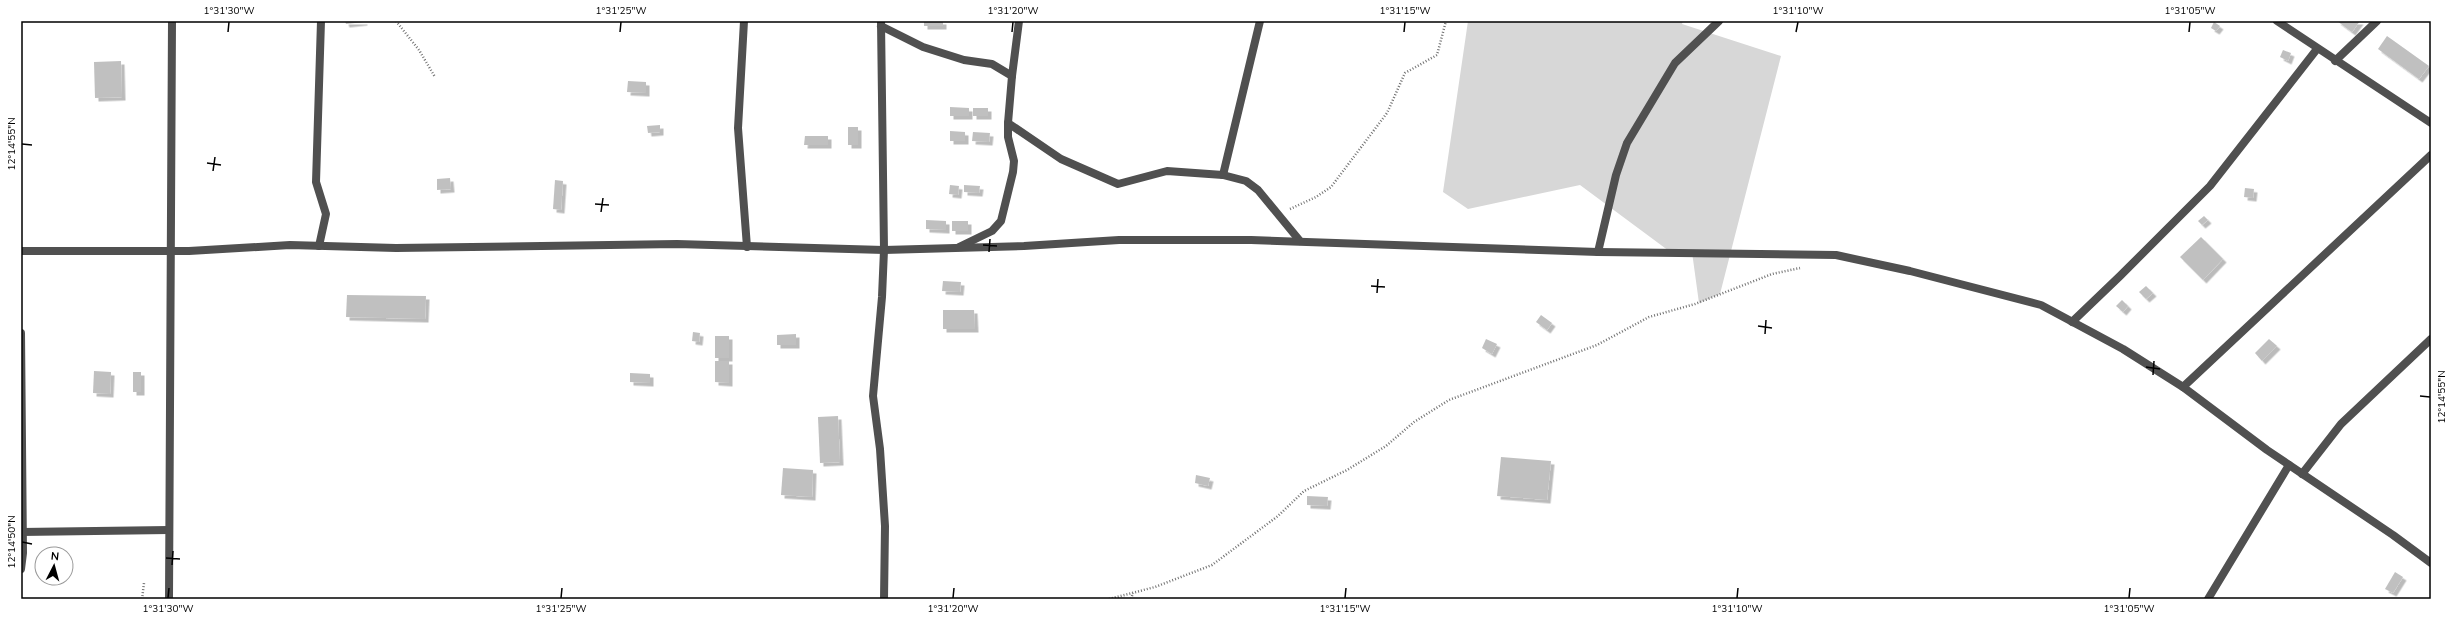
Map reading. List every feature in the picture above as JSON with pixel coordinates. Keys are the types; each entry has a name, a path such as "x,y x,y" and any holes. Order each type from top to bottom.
{"street":[{"path":"169,599 172,21"},
{"path":"319,246 326,214 316,182 321,21"},
{"path":"744,21 738,128 747,247"},
{"path":"956,249 992,231 1001,222 1013,172 1014,160 1008,137 1008,123 1019,21"},
{"path":"1223,175 1226,156 1260,21"},
{"path":"1598,252 1616,175 1627,143 1675,64 1719,21"},
{"path":"2277,21 2317,50 2431,123"},
{"path":"2335,61 2376,21"},
{"path":"881,23 922,47 964,60 992,64 1012,76"},
{"path":"881,23 884,250 882,296 873,396 880,449 884,518 884,599"},
{"path":"2072,322 2210,186 2317,50"},
{"path":"1008,123 1061,159 1118,184 1167,171 1223,175 1246,181 1258,190 1300,241"},
{"path":"2183,387 2431,155"},
{"path":"21,251 170,251 283,245 396,248 677,244 884,250 956,249 1119,240 1300,241 1598,252 1836,255 1910,270 2041,305 2123,349 2183,387 2289,465 2393,534 2431,563"},
{"path":"21,333 21,569"},
{"path":"2302,474 2341,424 2431,339"},
{"path":"2211,598 2289,465"},
{"path":"22,532 169,530"}],"path":[{"path":"396,21 420,50 435,77"},
{"path":"1279,215 1316,197 1331,187 1387,113 1406,73 1437,55 1446,21"},
{"path":"1109,599 1156,587 1212,565 1278,516 1304,491 1347,470 1386,446 1414,422 1449,400 1597,345 1649,317 1695,304 1772,274 1808,267"},
{"path":"142,599 144,583"},
{"path":"1131,599 1133,593"}],"shaded area":[{"path":"1468,21 1683,21 1682,24 1781,56 1720,294 1699,303 1692,252 1669,251 1580,185 1468,209 1443,192"}],"building":[{"path":"345,21 364,21 364,22 346,24"},
{"path":"924,21 943,21 943,26 924,26"},
{"path":"2337,21 2360,21 2352,32"},
{"path":"2214,22 2220,26 2216,31 2211,28"},
{"path":"2387,36 2429,66 2419,79 2378,49"},
{"path":"2283,50 2291,53 2288,61 2280,57"},
{"path":"121,61 122,97 95,98 94,62"},
{"path":"628,81 646,82 646,93 627,92"},
{"path":"950,107 969,108 969,116 950,116"},
{"path":"973,108 988,108 988,116 973,116"},
{"path":"660,125 660,132 648,133 647,126"},
{"path":"848,127 858,127 858,145 848,145"},
{"path":"950,131 965,132 965,141 950,141"},
{"path":"973,132 990,133 989,142 972,141"},
{"path":"805,136 828,136 828,145 804,145"},
{"path":"450,178 451,189 437,190 437,179"},
{"path":"555,180 563,181 561,210 553,209"},
{"path":"950,185 959,186 958,195 949,194"},
{"path":"964,185 980,186 979,193 964,192"},
{"path":"2245,188 2254,189 2253,198 2244,197"},
{"path":"2204,216 2208,220 2202,225 2198,221"},
{"path":"926,220 946,221 946,230 926,229"},
{"path":"952,221 968,221 968,231 952,231"},
{"path":"2201,237 2223,259 2203,280 2180,257"},
{"path":"943,281 961,282 960,292 942,291"},
{"path":"2146,286 2153,293 2146,299 2139,292"},
{"path":"347,295 426,296 425,319 346,317"},
{"path":"2122,300 2128,306 2123,312 2116,306"},
{"path":"943,310 974,310 975,329 943,329"},
{"path":"1541,315 1552,323 1547,330 1536,322"},
{"path":"693,332 700,333 699,342 692,341"},
{"path":"796,334 796,345 777,345 777,335"},
{"path":"715,336 729,336 729,358 715,358"},
{"path":"1486,339 1497,344 1492,354 1482,348"},
{"path":"2269,339 2277,346 2262,361 2255,353"},
{"path":"715,361 729,361 729,383 715,382"},
{"path":"94,371 111,372 110,394 93,393"},
{"path":"133,372 141,372 141,392 133,392"},
{"path":"630,373 650,374 650,383 630,382"},
{"path":"838,416 840,462 820,463 818,417"},
{"path":"1501,457 1551,461 1547,500 1497,496"},
{"path":"783,468 813,470 812,497 781,495"},
{"path":"1196,475 1210,478 1208,486 1195,483"},
{"path":"1307,496 1328,497 1327,506 1307,505"},
{"path":"2395,572 2403,577 2393,593 2385,589"}]}
